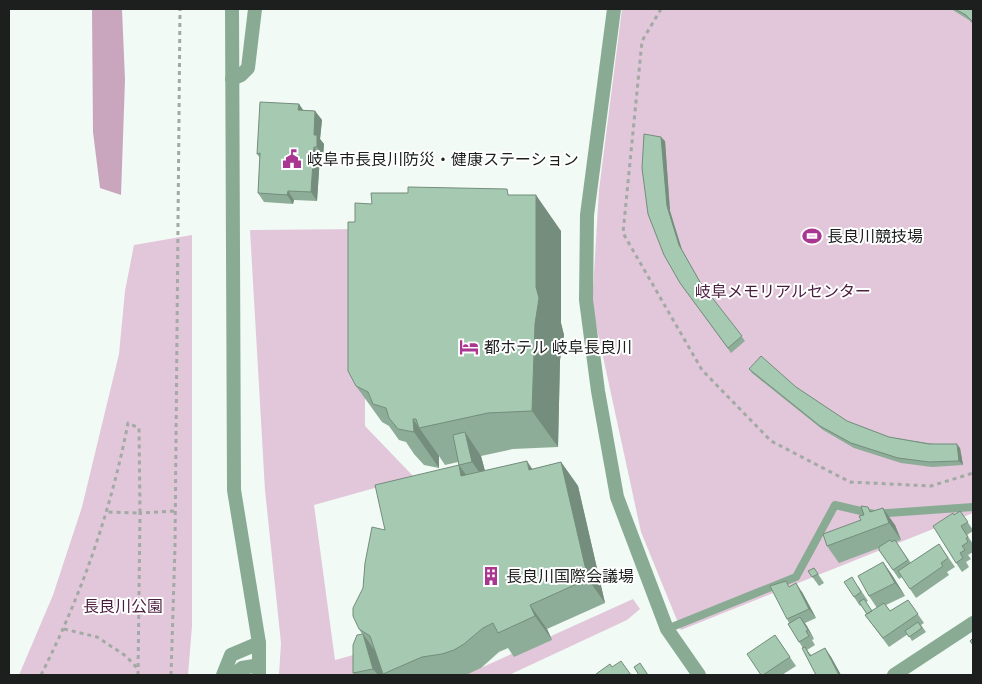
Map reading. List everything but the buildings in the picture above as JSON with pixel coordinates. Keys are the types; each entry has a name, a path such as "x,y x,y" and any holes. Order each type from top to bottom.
{"street":[{"path":"232,9 234,490 259,643 259,670 242,668 233,675"},
{"path":"232,79 241,75 248,68 254,9"},
{"path":"614,9 587,215 586,300 598,391 617,497 667,629 699,675"},
{"path":"894,675 973,623"},
{"path":"223,675 231,655 259,643"}],"lane":[{"path":"667,629 796,577 835,505 874,514 973,507"}],"path":[{"path":"171,675 175,511 180,9"},
{"path":"661,9 642,41 623,233 702,370 770,441 850,482 931,486 973,473"},
{"path":"41,675 64,629 105,512 120,466 128,423 139,428 138,675"},
{"path":"105,512 175,511"},
{"path":"64,629 97,637 126,656 138,670"}],"green space":[{"name":"岐阜メモリアルセンター","path":"622,9 973,9 973,513 681,630 641,532 592,306 599,190"},
{"path":"365,229 365,426 414,477 314,505 335,660 368,651 380,675 279,675 281,643 265,490 250,230"},
{"name":"長良川公園","path":"192,235 192,626 188,675 19,675 53,595 82,507 119,354 125,291 134,245"},
{"path":"633,599 640,609 627,620 509,675 465,675"}],"shaded area":[{"path":"92,9 122,9 125,80 121,195 100,188 93,132"}],"place":[{"name":"岐阜市長良川防災・健康ステーション","path":"292,159"},
{"name":"長良川競技場","path":"812,236"},
{"name":"都ホテル 岐阜長良川","path":"469,347"},
{"name":"長良川国際会議場","path":"491,576"}]}
